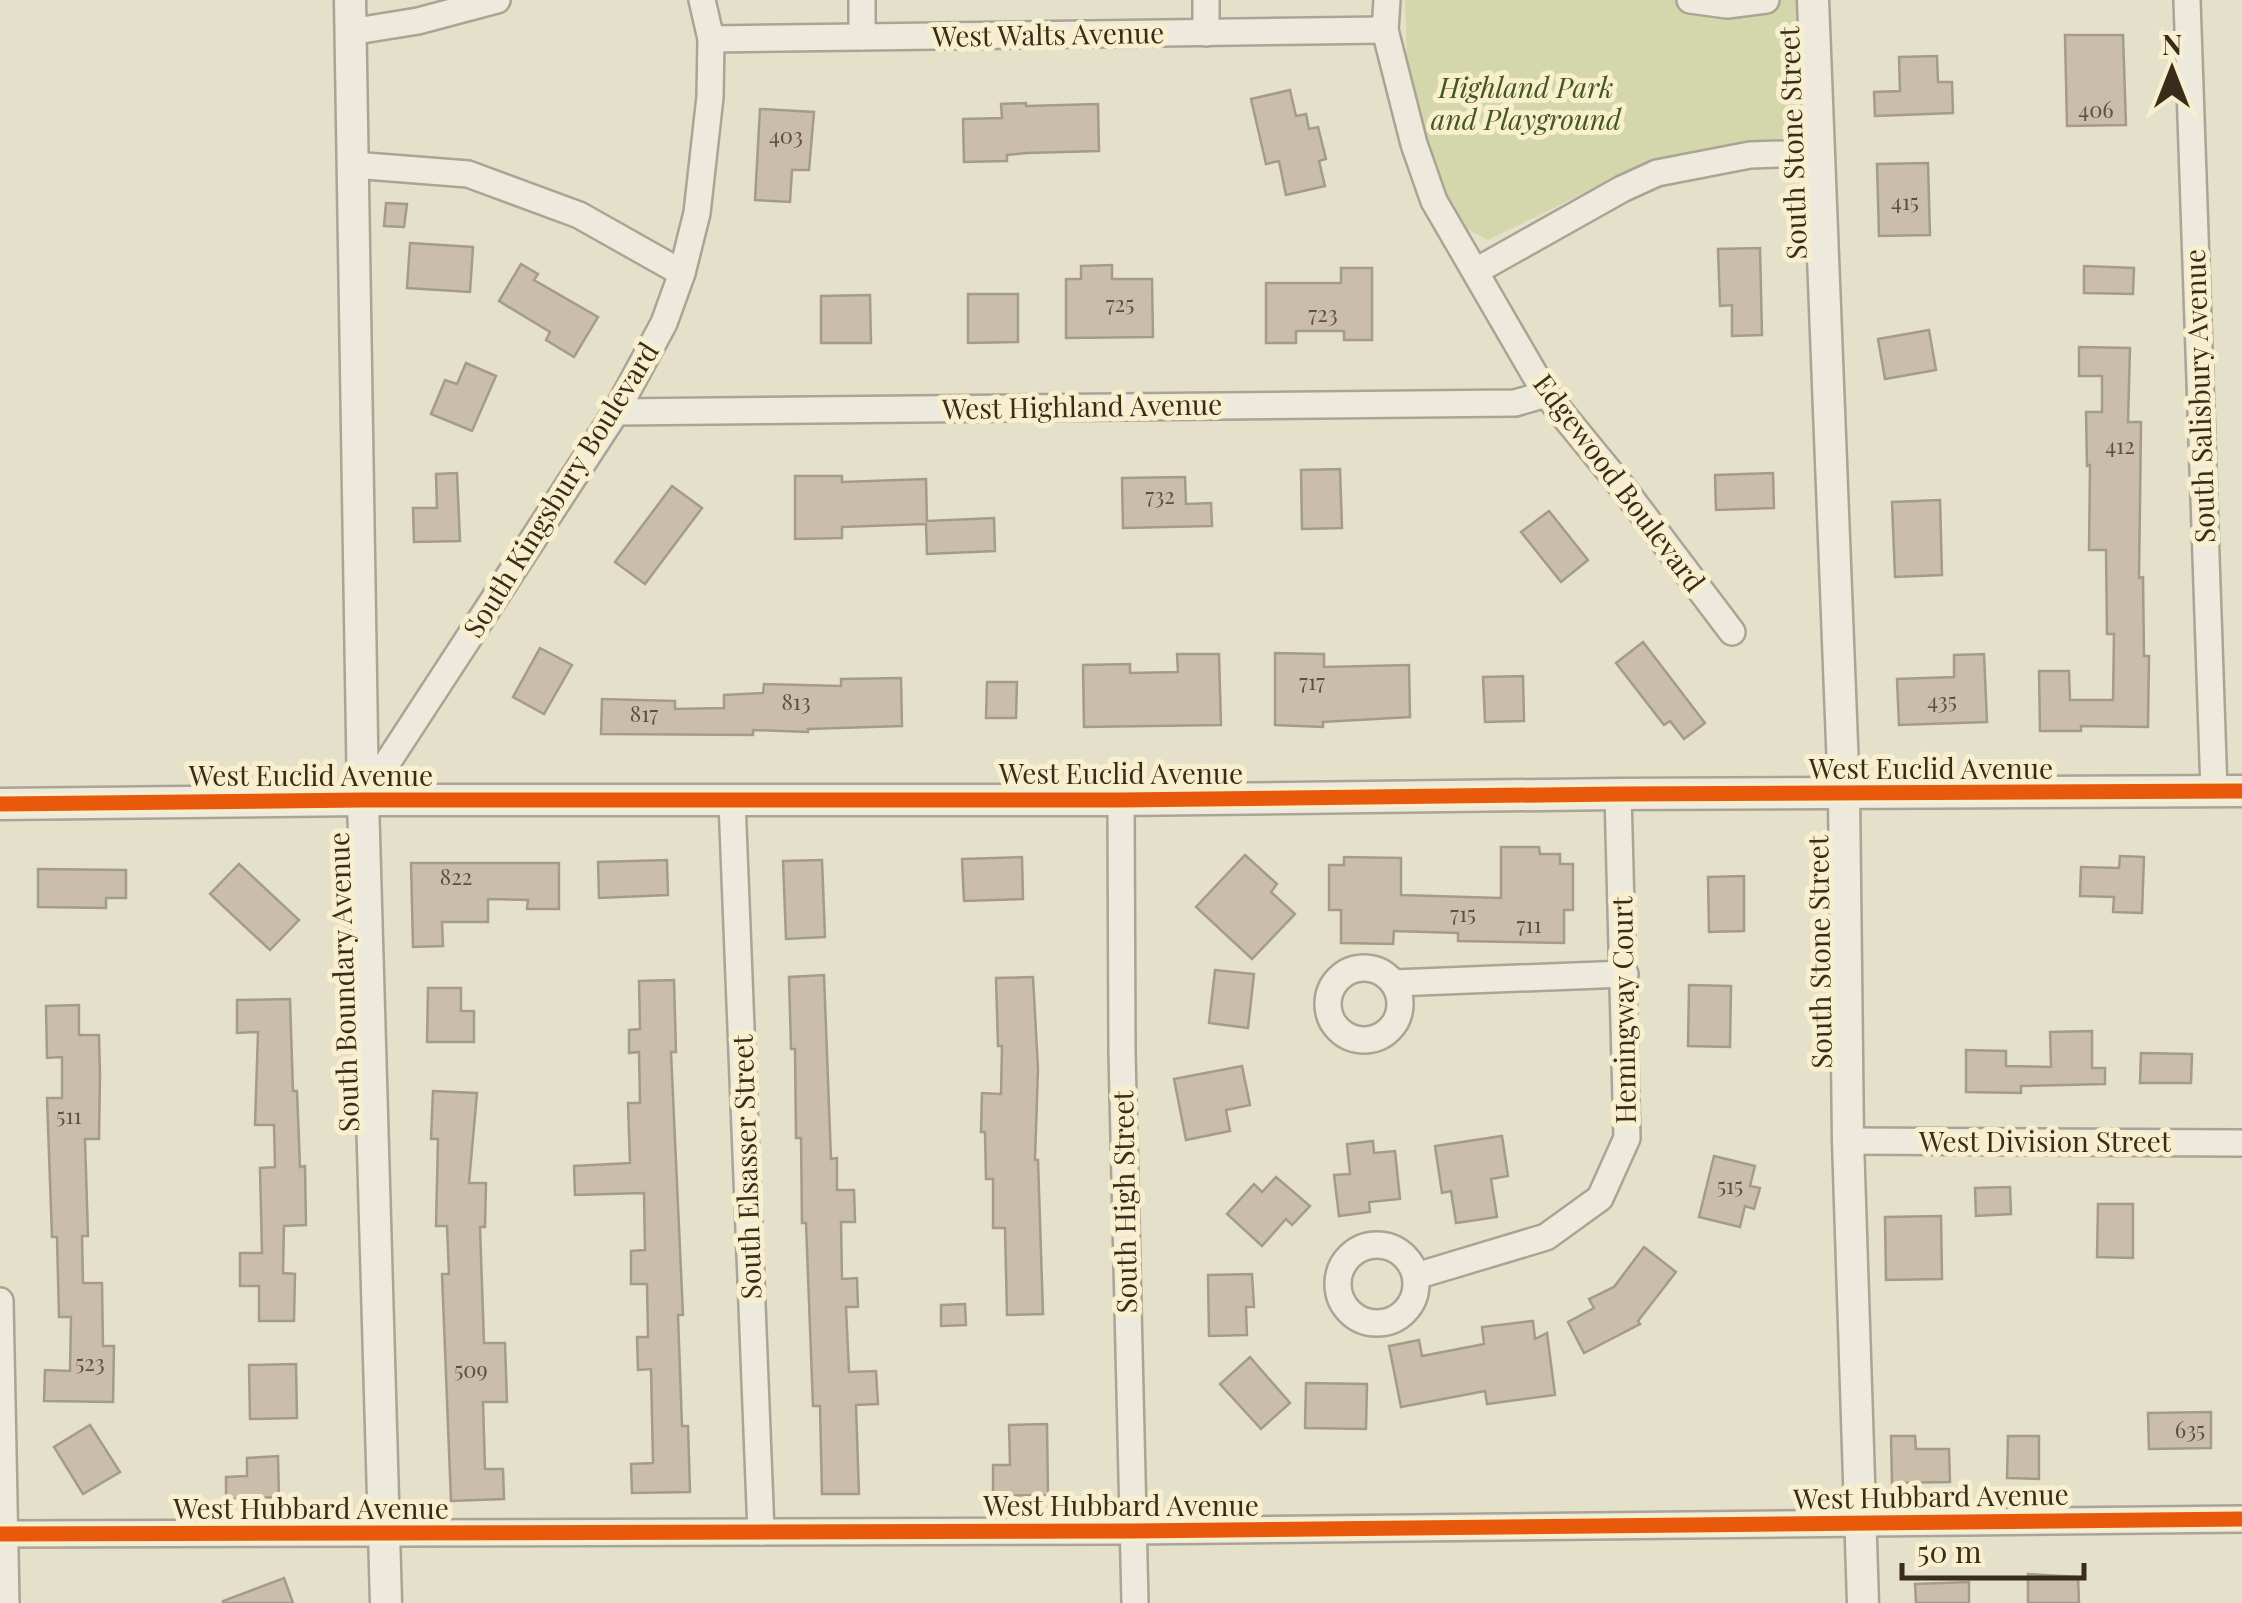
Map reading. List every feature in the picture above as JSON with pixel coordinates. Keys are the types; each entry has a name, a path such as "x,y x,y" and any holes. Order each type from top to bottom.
{"street":[{"name":"South Boundary Avenue","path":"350,0 363,800 386,1603"},
{"path":"350,32 418,21 497,0"},
{"name":"South Kingsbury Boulevard","path":"363,800 616,412 664,323 682,273 696,212 710,98 711,39 702,0"},
{"path":"862,0 862,37"},
{"path":"1206,0 1206,32"},
{"name":"Edgewood Boulevard","path":"1387,0 1385,30 1414,144 1434,201 1546,394 1624,488 1732,632"},
{"path":"1690,0 1727,5 1766,0"},
{"name":"South Stone Street","path":"1813,0 1844,795 1848,1140 1863,1603"},
{"name":"South Salisbury Avenue","path":"2187,0 2228,791"},
{"name":"West Walts Avenue","path":"711,39 1385,30"},
{"path":"1476,271 1622,188 1657,173 1750,155 1818,153"},
{"path":"354,165 468,174 579,214 682,273"},
{"name":"West Highland Avenue","path":"616,412 1515,403 1546,394"},
{"name":"West Euclid Avenue","path":"0,804 2228,791"},
{"name":"Hemingway Court","path":"1416,1276 1546,1238 1600,1198 1627,1138 1618,794"},
{"name":"South High Street","path":"1121,800 1122,1054 1135,1603"},
{"name":"South Elsasser Street","path":"732,801 762,1532"},
{"path":"1394,983 1625,974"},
{"name":"West Division Street","path":"1848,1140 2242,1143"},
{"path":"0,1301 6,1603"},
{"name":"West Hubbard Avenue","path":"2,1534 1133,1532 2242,1519"}],"green space":[{"name":"Highland Park and Playground","path":"1405,0 1802,0 1804,136 1720,146 1650,161 1488,240 1467,229 1443,197 1407,64"}],"building":[{"path":"2065,35 2123,35 2126,125 2067,126"},
{"path":"1937,56 1938,82 1952,82 1953,113 1875,116 1874,92 1900,91 1899,57"},
{"path":"1290,90 1296,116 1306,114 1309,129 1318,127 1326,159 1319,161 1325,186 1286,195 1279,161 1266,164 1251,99"},
{"path":"1001,104 1098,104 1099,151 1027,153 1007,155 1007,161 964,162 963,119 1002,118"},
{"path":"760,109 814,112 809,170 792,170 790,202 755,200"},
{"path":"1928,163 1930,235 1879,236 1877,164"},
{"path":"386,203 407,204 404,227 384,226"},
{"path":"410,243 473,247 470,292 407,288"},
{"path":"1760,248 1762,335 1732,336 1732,305 1720,306 1718,249"},
{"path":"521,264 538,274 534,280 598,317 574,357 546,340 550,332 499,301"},
{"path":"1112,265 1112,279 1152,279 1153,337 1066,338 1066,279 1081,279 1081,266"},
{"path":"2084,266 2134,268 2133,294 2084,293"},
{"path":"1341,268 1372,268 1372,340 1344,340 1344,331 1296,331 1296,343 1266,343 1266,283 1341,283"},
{"path":"968,294 1018,294 1018,342 968,343"},
{"path":"870,295 871,343 821,343 821,296"},
{"path":"1929,330 1936,370 1885,379 1878,339"},
{"path":"2079,347 2130,348 2128,422 2141,422 2139,578 2143,577 2144,656 2149,656 2148,727 2081,726 2081,731 2040,731 2039,671 2069,671 2070,700 2113,700 2114,634 2107,634 2106,550 2089,550 2086,412 2102,412 2102,376 2079,376"},
{"path":"466,363 496,376 472,431 431,414 445,380 457,384"},
{"path":"1340,469 1342,528 1302,529 1301,470"},
{"path":"457,473 460,541 414,542 413,508 437,508 436,474"},
{"path":"1773,473 1774,508 1716,510 1715,475"},
{"path":"795,476 842,476 842,482 926,479 927,521 994,518 995,551 927,554 926,524 842,527 842,538 795,539"},
{"path":"1185,477 1186,504 1211,503 1212,526 1123,528 1122,478"},
{"path":"672,486 702,508 645,584 615,562"},
{"path":"1940,500 1942,575 1895,577 1892,502"},
{"path":"1549,511 1588,560 1561,582 1521,532"},
{"path":"1643,642 1705,723 1684,739 1670,721 1664,725 1616,663"},
{"path":"540,648 572,665 544,714 513,697"},
{"path":"1275,653 1324,654 1324,667 1409,665 1410,717 1323,722 1323,727 1275,725"},
{"path":"1177,654 1219,654 1221,725 1084,727 1083,665 1130,664 1130,673 1178,672"},
{"path":"1984,654 1987,722 1899,725 1897,679 1954,677 1954,655"},
{"path":"1523,676 1524,721 1485,722 1483,677"},
{"path":"901,678 902,726 808,732 753,730 753,735 601,734 602,699 675,701 675,709 724,708 724,695 763,693 764,684 841,686 841,679"},
{"path":"987,682 1017,682 1016,718 986,718"},
{"path":"1501,847 1539,847 1540,854 1560,854 1560,864 1573,864 1573,910 1564,910 1564,943 1458,941 1458,933 1394,931 1393,944 1341,943 1341,910 1329,910 1329,865 1344,865 1344,857 1401,858 1401,895 1501,898"},
{"path":"1245,855 1277,884 1271,892 1295,914 1252,959 1196,907"},
{"path":"2120,856 2144,857 2142,913 2113,912 2114,897 2080,896 2081,867 2119,868"},
{"path":"1022,857 1023,899 964,901 962,859"},
{"path":"667,860 668,895 599,898 598,862"},
{"path":"822,860 825,937 786,939 783,861"},
{"path":"411,863 559,863 559,909 527,909 528,900 488,899 488,922 442,922 443,946 413,947"},
{"path":"239,864 299,920 270,950 210,894"},
{"path":"38,869 126,870 126,898 106,898 106,908 38,907"},
{"path":"1744,876 1744,931 1709,932 1708,877"},
{"path":"1215,970 1254,974 1248,1028 1209,1023"},
{"path":"824,975 831,1159 837,1158 837,1190 854,1190 855,1222 841,1222 842,1279 857,1278 858,1307 846,1307 849,1372 876,1371 878,1404 856,1405 859,1494 822,1494 820,1406 813,1406 806,1223 802,1223 801,1138 796,1138 789,977"},
{"path":"1033,977 1038,1069 1035,1160 1043,1314 1007,1315 1005,1228 993,1228 993,1179 986,1179 985,1132 981,1132 982,1093 1001,1094 1002,1046 998,1046 996,978"},
{"path":"674,980 676,1052 671,1052 683,1315 678,1315 682,1426 688,1426 690,1492 632,1493 631,1464 653,1463 651,1369 638,1370 637,1337 648,1337 647,1284 631,1284 631,1251 645,1250 644,1193 575,1195 574,1166 630,1163 628,1103 640,1103 639,1052 629,1053 629,1030 640,1029 639,981"},
{"path":"1689,985 1731,986 1730,1047 1688,1046"},
{"path":"428,988 461,988 461,1011 474,1011 474,1042 427,1042"},
{"path":"290,999 293,1091 297,1091 300,1167 305,1166 306,1225 284,1226 283,1273 295,1274 294,1321 259,1321 259,1286 240,1286 240,1253 262,1253 260,1168 275,1167 274,1125 255,1125 258,1032 237,1033 237,1000"},
{"path":"79,1005 79,1035 99,1035 100,1074 99,1139 85,1139 88,1236 82,1236 83,1283 102,1283 103,1346 114,1346 113,1402 44,1401 45,1370 70,1371 71,1317 59,1317 57,1237 52,1237 47,1098 62,1098 62,1057 47,1058 46,1006"},
{"path":"2092,1031 2092,1068 2105,1068 2105,1084 2021,1086 2021,1093 1966,1092 1966,1050 2006,1051 2006,1066 2051,1067 2050,1032"},
{"path":"2141,1053 2192,1054 2191,1083 2140,1083"},
{"path":"1242,1066 1250,1105 1226,1110 1230,1131 1186,1140 1174,1079"},
{"path":"433,1091 477,1093 469,1183 486,1183 485,1227 480,1227 484,1343 505,1343 507,1402 483,1402 485,1469 503,1469 504,1499 451,1501 442,1274 449,1274 447,1226 436,1226 438,1139 431,1139"},
{"path":"1502,1136 1508,1176 1491,1179 1497,1217 1456,1223 1451,1191 1442,1193 1435,1146"},
{"path":"1373,1141 1374,1153 1395,1151 1400,1199 1369,1202 1370,1212 1339,1216 1334,1175 1350,1174 1347,1144"},
{"path":"1714,1156 1755,1166 1750,1186 1760,1188 1754,1209 1745,1206 1740,1227 1699,1217"},
{"path":"1276,1177 1310,1206 1292,1225 1286,1219 1262,1246 1227,1214 1254,1184 1262,1192"},
{"path":"2010,1187 2011,1214 1976,1216 1975,1188"},
{"path":"2098,1204 2133,1204 2133,1258 2097,1257"},
{"path":"1941,1216 1942,1279 1886,1280 1885,1217"},
{"path":"1644,1247 1676,1272 1638,1321 1640,1324 1584,1353 1568,1322 1594,1308 1589,1299 1614,1287"},
{"path":"1252,1274 1254,1307 1246,1307 1247,1335 1209,1336 1208,1275"},
{"path":"965,1304 966,1325 941,1326 941,1305"},
{"path":"1533,1321 1535,1339 1547,1333 1555,1395 1487,1404 1485,1391 1401,1407 1389,1346 1419,1340 1422,1356 1484,1344 1482,1327"},
{"path":"1250,1357 1290,1403 1261,1429 1220,1384"},
{"path":"296,1364 297,1418 250,1419 249,1365"},
{"path":"1306,1383 1367,1384 1366,1429 1305,1428"},
{"path":"2211,1412 2211,1448 2149,1449 2148,1413"},
{"path":"1047,1424 1048,1495 993,1496 993,1465 1010,1465 1009,1425"},
{"path":"90,1425 120,1472 83,1494 54,1447"},
{"path":"1891,1436 1915,1436 1916,1449 1949,1449 1950,1482 1892,1483"},
{"path":"2008,1436 2039,1436 2039,1479 2007,1478"},
{"path":"278,1456 279,1497 226,1499 226,1477 247,1476 247,1458"},
{"path":"2028,1574 2078,1577 2079,1603 2028,1603"},
{"path":"284,1578 293,1603 223,1603 223,1601"},
{"path":"1969,1582 1969,1603 1916,1603 1915,1584"}],"cycle path":[{"path":"0,804 2242,791"},
{"path":"0,1534 1133,1531 2242,1519"}]}
